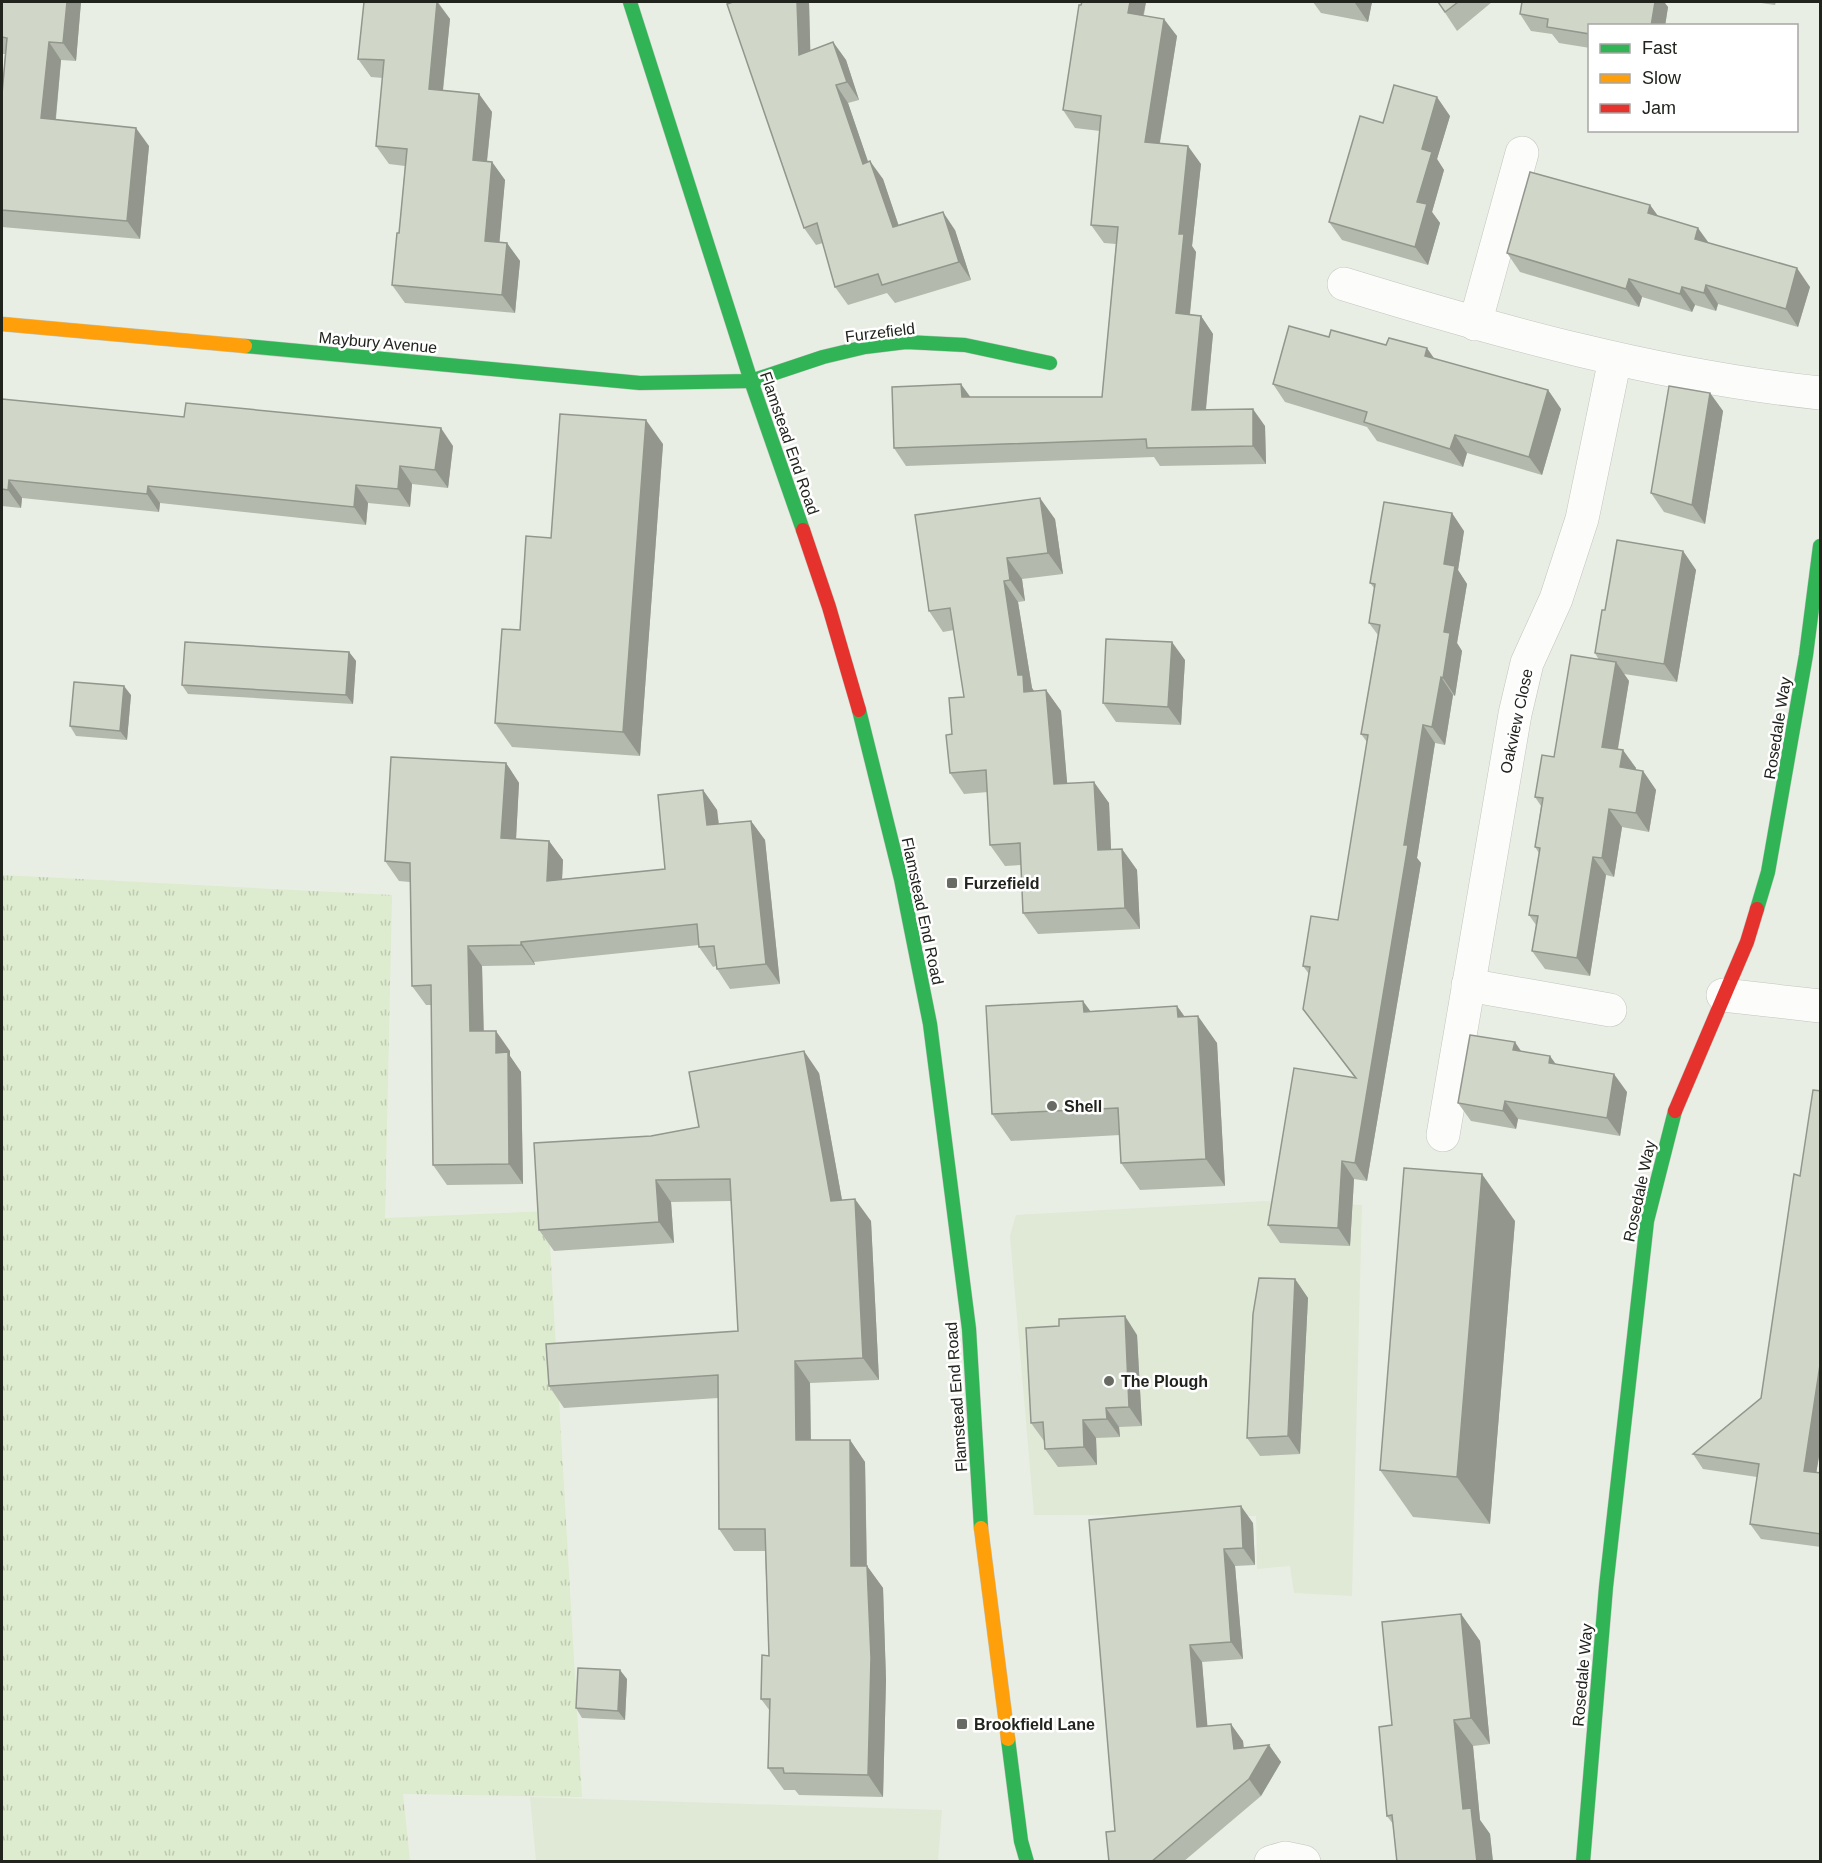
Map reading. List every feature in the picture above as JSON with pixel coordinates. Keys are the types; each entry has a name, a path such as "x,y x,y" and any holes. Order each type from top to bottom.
{"street":[{"name":"Flamstead End Road","path":"630,2 751,381 829,607 866,735 923,988 955,1210 969,1329 982,1547 1021,1841 1027,1862"},
{"path":"1475,324 1522,153"},
{"path":"1344,284 1475,324 1616,359 1769,387 1821,393"},
{"name":"Maybury Avenue","path":"2,324 640,383 751,381"},
{"name":"Furzefield","path":"751,381 823,357 865,347 906,342 965,345 1050,363"},
{"name":"Oakview Close","path":"1443,1135 1517,704 1527,663 1556,599 1582,519 1616,359"},
{"name":"Rosedale Way","path":"1583,1862 1606,1587 1647,1221 1669,1128 1747,942 1768,872 1804,666 1821,546"},
{"path":"1468,985 1610,1011"},
{"path":"1723,995 1821,1006"},
{"path":"1271,1862 1285,1858 1304,1862"}],"shaded area":[{"path":"1264,1201 1362,1205 1352,1596 1294,1593 1290,1566 1257,1569 1256,1516 1034,1515 1010,1236 1016,1215"},
{"path":"530,1797 942,1810 938,1861 536,1861"}],"green space":[{"path":"2,875 392,895 385,1218 548,1211 582,1797 403,1794 410,1861 2,1861"}],"building":[{"path":"2,2 67,2 63,43 49,42 41,118 136,128 127,221 2,210 2,94 7,38 2,37"},
{"path":"364,2 437,2 429,89 479,94 473,160 492,162 485,241 507,243 502,295 392,285 407,149 376,146 384,60 358,59"},
{"path":"733,2 797,2 799,55 833,42 847,82 836,85 863,164 870,161 893,227 943,212 959,262 882,285 878,274 835,287 817,223 804,228 727,4"},
{"path":"1082,2 1130,2 1128,13 1164,19 1145,142 1188,146 1179,234 1184,234 1176,313 1201,316 1192,410 1253,409 1253,446 1147,448 1146,439 894,448 892,387 961,384 962,397 1102,397 1118,227 1091,225 1101,116 1063,110 1079,5"},
{"path":"1438,2 1458,2 1445,12"},
{"path":"1522,2 1655,2 1651,24 1588,24 1588,34 1547,27 1548,19 1520,14"},
{"path":"1394,85 1437,97 1422,149 1432,152 1417,202 1427,204 1415,247 1329,222 1360,116 1383,123"},
{"path":"1530,172 1650,205 1648,213 1698,228 1695,239 1797,268 1786,309 1706,285 1704,293 1682,287 1680,294 1629,279 1626,289 1507,253"},
{"path":"1289,326 1329,337 1331,330 1386,345 1389,338 1427,348 1425,356 1548,390 1529,457 1455,435 1450,449 1364,422 1367,412 1273,384"},
{"path":"1669,386 1710,393 1692,505 1651,493"},
{"path":"2,399 184,417 186,403 441,428 435,470 400,466 398,489 356,485 354,507 148,486 147,494 9,480 8,490 2,489"},
{"path":"560,414 646,420 623,732 495,723 502,629 520,630 526,536 551,538"},
{"path":"1040,498 1048,553 1007,558 1010,580 1004,581 1018,675 1023,675 1024,692 1046,690 1054,784 1094,782 1098,850 1122,849 1125,908 1023,913 1020,843 990,845 986,770 950,773 946,735 952,734 949,698 964,697 950,608 929,611 915,515"},
{"path":"1384,502 1452,513 1444,564 1455,566 1444,632 1450,633 1443,678 1441,677 1432,727 1423,725 1404,845 1408,845 1355,1163 1342,1161 1338,1228 1268,1225 1294,1068 1356,1078 1303,1009 1310,967 1303,966 1311,916 1338,920 1368,735 1361,734 1380,625 1369,623 1375,584 1370,583"},
{"path":"1617,540 1683,551 1664,664 1595,653"},
{"path":"1106,639 1172,642 1168,707 1103,703"},
{"path":"185,642 349,652 346,695 182,685"},
{"path":"1571,655 1616,662 1602,747 1623,750 1620,767 1643,771 1636,813 1609,809 1602,858 1593,857 1577,958 1532,951 1538,916 1529,915 1540,848 1535,847 1543,798 1535,797 1542,755 1554,757"},
{"path":"74,682 124,686 120,731 70,726"},
{"path":"391,757 506,763 501,838 549,841 547,881 665,869 658,795 703,790 707,825 751,821 766,964 717,969 714,946 699,947 697,924 521,942 521,945 468,946 470,1031 496,1031 496,1053 508,1052 509,1164 433,1165 431,985 412,986 410,863 385,861"},
{"path":"1083,1001 1084,1012 1177,1006 1178,1017 1198,1016 1206,1159 1121,1163 1118,1108 992,1114 986,1006"},
{"path":"1470,1035 1515,1042 1513,1050 1550,1056 1549,1063 1614,1074 1607,1118 1505,1101 1503,1111 1458,1103"},
{"path":"804,1051 831,1201 855,1199 863,1358 795,1361 796,1440 850,1440 851,1566 867,1566 871,1658 868,1775 784,1773 783,1768 768,1768 770,1699 761,1699 762,1655 769,1656 765,1529 719,1529 718,1375 549,1386 546,1344 738,1331 730,1179 656,1180 659,1222 539,1230 534,1143 651,1136 699,1127 689,1072"},
{"path":"1813,1090 1821,1091 1821,1358 1804,1471 1821,1473 1821,1534 1750,1524 1759,1464 1693,1454 1761,1398 1794,1174 1800,1176"},
{"path":"1404,1168 1482,1174 1457,1477 1380,1470"},
{"path":"1259,1278 1295,1279 1288,1436 1247,1438 1253,1314"},
{"path":"1125,1316 1129,1407 1106,1408 1107,1419 1083,1420 1084,1447 1045,1449 1043,1422 1031,1423 1026,1328 1059,1326 1059,1319"},
{"path":"1241,1506 1243,1548 1224,1549 1231,1642 1190,1645 1197,1727 1231,1724 1234,1749 1269,1745 1249,1779 1151,1862 1109,1862 1106,1832 1115,1831 1089,1520"},
{"path":"1461,1614 1471,1718 1454,1720 1463,1809 1471,1808 1477,1862 1397,1862 1392,1815 1387,1816 1379,1727 1392,1725 1382,1622"},
{"path":"578,1668 620,1670 618,1711 576,1708"}],"traffic: fast":[{"path":"630,2 751,381 803,530"},
{"path":"245,346 640,383 751,381 823,357 865,347 906,342 965,345 1050,363"},
{"path":"1757,909 1768,872 1806,655 1820,546"},
{"path":"859,710 901,879 930,1024 969,1329 981,1528"},
{"path":"1583,1862 1606,1587 1647,1221 1675,1111"},
{"path":"1008,1739 1021,1841 1027,1862"}],"traffic: slow":[{"path":"2,324 245,346"},
{"path":"981,1528 1008,1739"}],"traffic: jam":[{"path":"803,530 829,607 859,710"},
{"path":"1675,1111 1747,942 1757,909"}],"place":[{"name":"Furzefield","path":"952,883"},
{"name":"Shell","path":"1052,1106"},
{"name":"The Plough","path":"1109,1381"},
{"name":"Brookfield Lane","path":"962,1724"}]}
